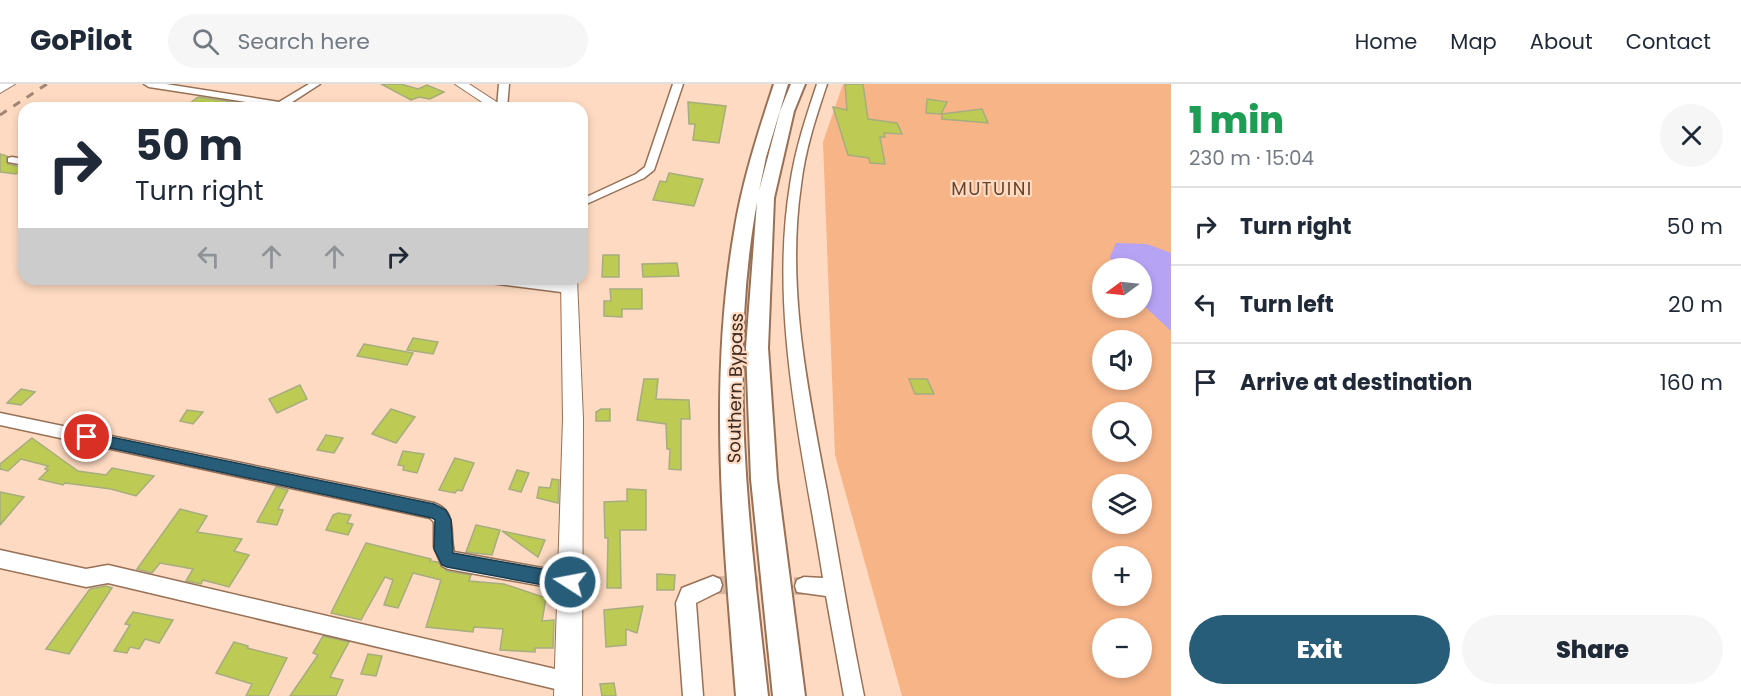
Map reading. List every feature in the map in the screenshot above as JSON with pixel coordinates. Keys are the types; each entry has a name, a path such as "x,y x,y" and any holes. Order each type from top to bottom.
{"highway":[{"name":"Southern Bypass","path":"752,696 736,517 732,362 742,238 755,161 781,84"},
{"name":"Southern Bypass","path":"789,696 765,490 757,348 766,198 787,111 798,84"}],"main road":[{"path":"0,89 9,84"},
{"path":"461,84 491,102"},
{"path":"568,689 573,419 569,285"}],"street":[{"path":"149,84 250,102"},
{"path":"286,102 315,84"},
{"path":"502,102 504,84"},
{"path":"588,200 640,176 650,168 678,84"},
{"path":"822,84 808,119 800,149 794,184 788,257 803,412 854,696"},
{"path":"0,419 434,511 441,514 443,520 443,549 447,560 570,582"},
{"path":"0,559 86,578 108,574 568,689"},
{"path":"693,696 686,603 689,595 713,585"},
{"path":"804,586 834,586"}],"shaded area":[{"path":"843,84 1171,84 1171,696 902,696 835,455 823,142"},
{"path":"1116,243 1147,244 1171,253 1171,331 1152,313 1152,258 1110,257"}],"building":[{"path":"381,84 401,84 418,89 427,85 444,92 430,99 419,97 411,100"},
{"path":"845,84 863,84 868,119 897,123 902,134 884,133 885,137 880,137 885,164 870,163 869,158 848,155 833,107 847,110"},
{"path":"198,97 234,102 191,102"},
{"path":"927,99 947,102 941,114 926,113"},
{"path":"688,102 726,106 719,143 693,140 695,124 689,124"},
{"path":"982,109 988,123 942,119 942,114"},
{"path":"0,154 7,156 8,164 18,166 16,174 0,172"},
{"path":"669,173 703,179 694,206 653,200 660,181 666,182"},
{"path":"603,255 619,255 619,277 602,277"},
{"path":"677,263 679,276 643,277 642,264"},
{"path":"610,289 642,289 642,309 622,309 622,317 604,316 604,301 611,301"},
{"path":"413,338 438,342 433,354 407,350"},
{"path":"364,344 413,353 407,365 357,356"},
{"path":"644,379 658,379 656,399 689,400 690,419 681,419 681,470 669,469 670,449 667,449 666,424 637,420"},
{"path":"909,379 927,379 934,394 915,394"},
{"path":"300,385 307,399 277,413 269,399"},
{"path":"21,389 35,392 21,405 7,403"},
{"path":"391,409 415,417 396,443 372,434"},
{"path":"601,409 610,409 610,421 596,421 596,412"},
{"path":"187,410 203,412 193,424 180,421"},
{"path":"326,435 343,438 334,453 317,450"},
{"path":"32,438 78,471 106,475 112,468 154,476 136,496 111,489 65,483 63,485 39,479 48,470 45,469 48,466 21,459 8,471 0,469 0,464"},
{"path":"403,451 424,454 417,473 403,470 404,466 398,465"},
{"path":"455,458 474,463 462,491 457,490 455,493 439,490"},
{"path":"517,470 529,473 521,492 509,489"},
{"path":"552,479 559,480 558,503 537,498 539,487 550,488"},
{"path":"276,487 288,490 278,509 283,510 277,525 257,522"},
{"path":"627,489 646,490 646,530 620,530 621,588 607,588 608,538 605,538 604,502 627,501"},
{"path":"0,492 24,497 0,525"},
{"path":"180,509 207,516 197,532 242,539 234,551 249,555 229,587 203,580 201,584 186,581 193,569 160,563 152,573 137,569"},
{"path":"338,513 351,515 347,523 353,524 348,535 326,530 333,515"},
{"path":"476,525 500,530 492,555 466,552"},
{"path":"502,531 545,540 538,557"},
{"path":"366,543 431,559 430,561 438,562 447,571 471,575 469,581 504,584 546,598 542,621 554,620 553,648 535,648 535,652 500,650 503,629 474,627 473,632 426,627 441,580 413,573 398,608 384,605 393,580 385,577 361,620 331,613"},
{"path":"657,574 675,575 674,590 657,590"},
{"path":"106,586 112,588 69,654 46,649 90,589"},
{"path":"643,606 637,633 626,629 626,645 606,647 604,610"},
{"path":"133,612 173,620 159,643 145,639 139,649 130,647 127,653 114,651 130,625 125,624"},
{"path":"323,636 349,642 330,677 343,680 336,696 290,696 318,655 313,653"},
{"path":"234,642 248,646 247,648 287,658 268,696 246,696 252,684 216,673"},
{"path":"368,654 382,656 376,676 361,674"},
{"path":"614,683 616,696 602,696 600,684"}],"tunnel":[{"path":"713,585 804,586"}],"railway":[{"path":"20,102 47,84"},
{"path":"0,115 18,103"}],"district":[{"name":"MUTUINI","path":"992,188"}],"route":[{"path":"87,437 434,511 441,514 443,520 443,549 447,560 570,582"}]}
